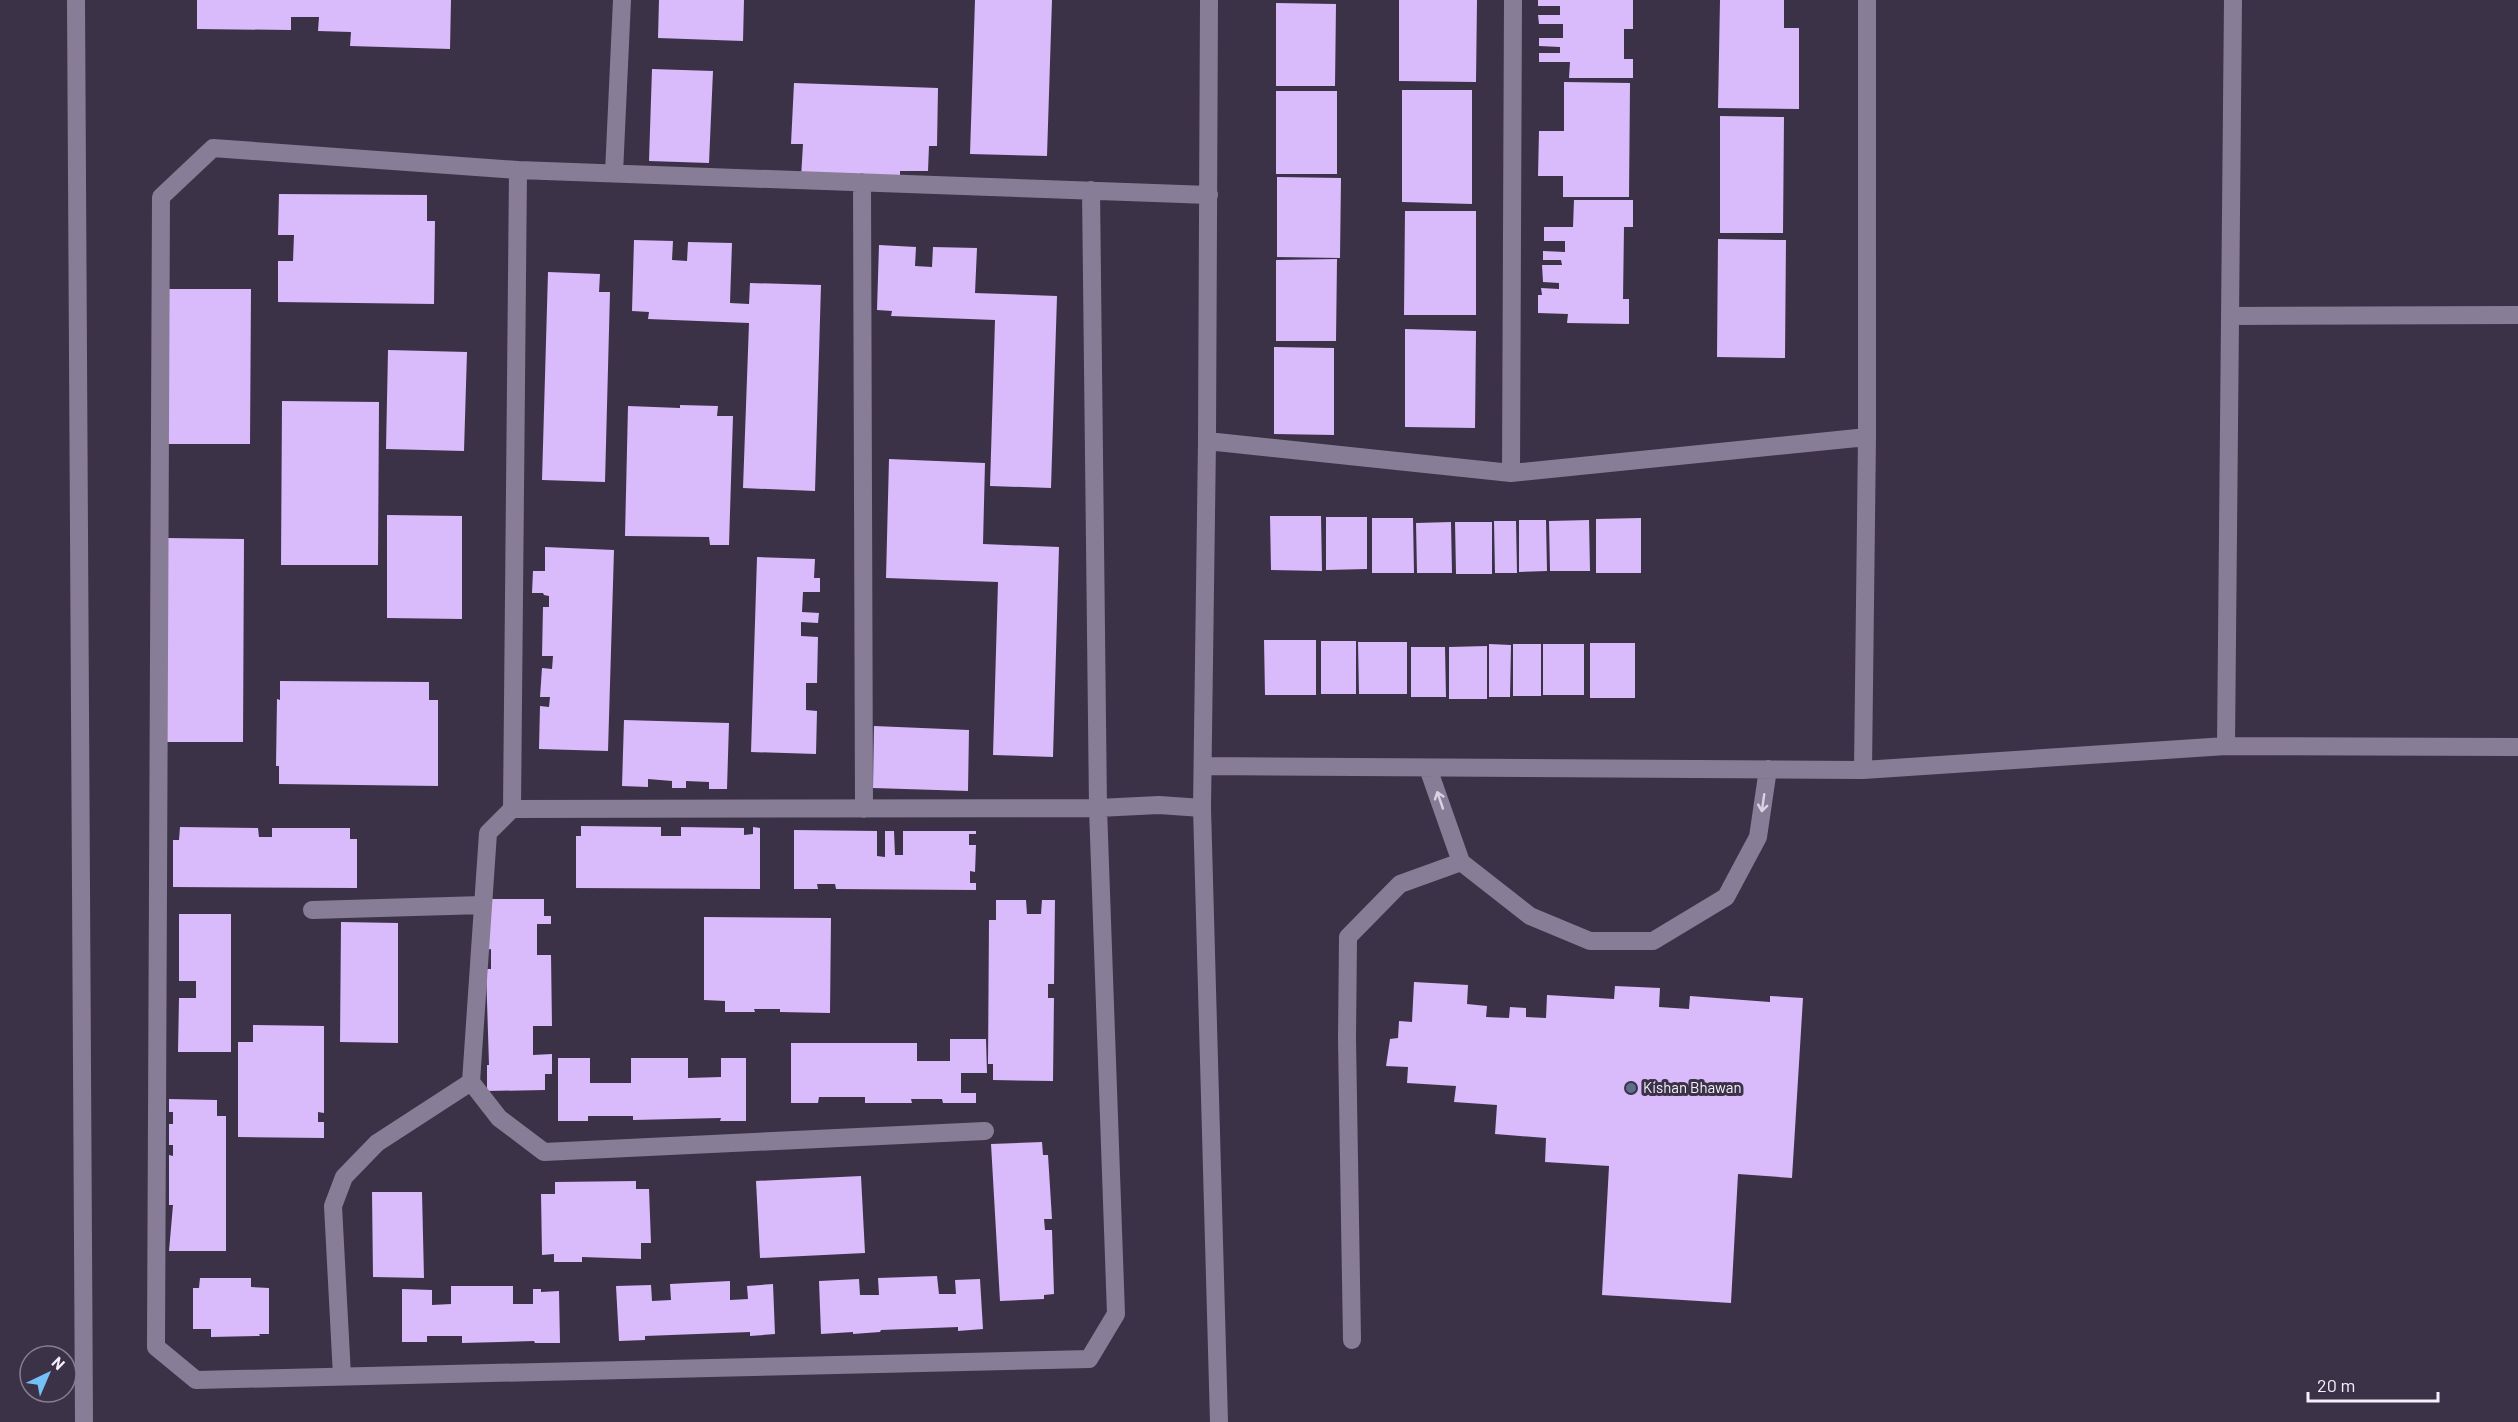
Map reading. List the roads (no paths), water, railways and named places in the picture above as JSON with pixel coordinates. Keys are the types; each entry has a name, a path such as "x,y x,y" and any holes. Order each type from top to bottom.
{"street":[{"path":"76,0 84,1422"},
{"path":"614,173 622,0"},
{"path":"1209,0 1207,441 1202,808 1219,1422"},
{"path":"1511,473 1513,0"},
{"path":"1863,770 1867,437 1867,0"},
{"path":"2226,746 2233,0"},
{"path":"1091,190 1098,808 1116,1314 1089,1359 196,1380 156,1347 161,196 213,148 518,170 1091,190 1209,195"},
{"path":"518,170 512,809 488,833 471,1082 499,1118 544,1152 985,1131"},
{"path":"862,182 864,809"},
{"path":"2230,316 2518,315"},
{"path":"1207,441 1511,473 1867,437"},
{"path":"1203,766 1863,770 2226,746 2518,747"},
{"path":"1428,768 1461,862 1530,916 1590,941 1653,941 1726,897 1758,837 1768,769"},
{"path":"512,809 1098,808 1159,805 1202,808"},
{"path":"1352,1340 1347,1039 1348,937 1400,884 1461,862"},
{"path":"312,910 483,905"},
{"path":"342,1376 333,1206 344,1177 377,1143 471,1082"}],"place":[{"name":"Kishan Bhawan","path":"1631,1088"}]}
